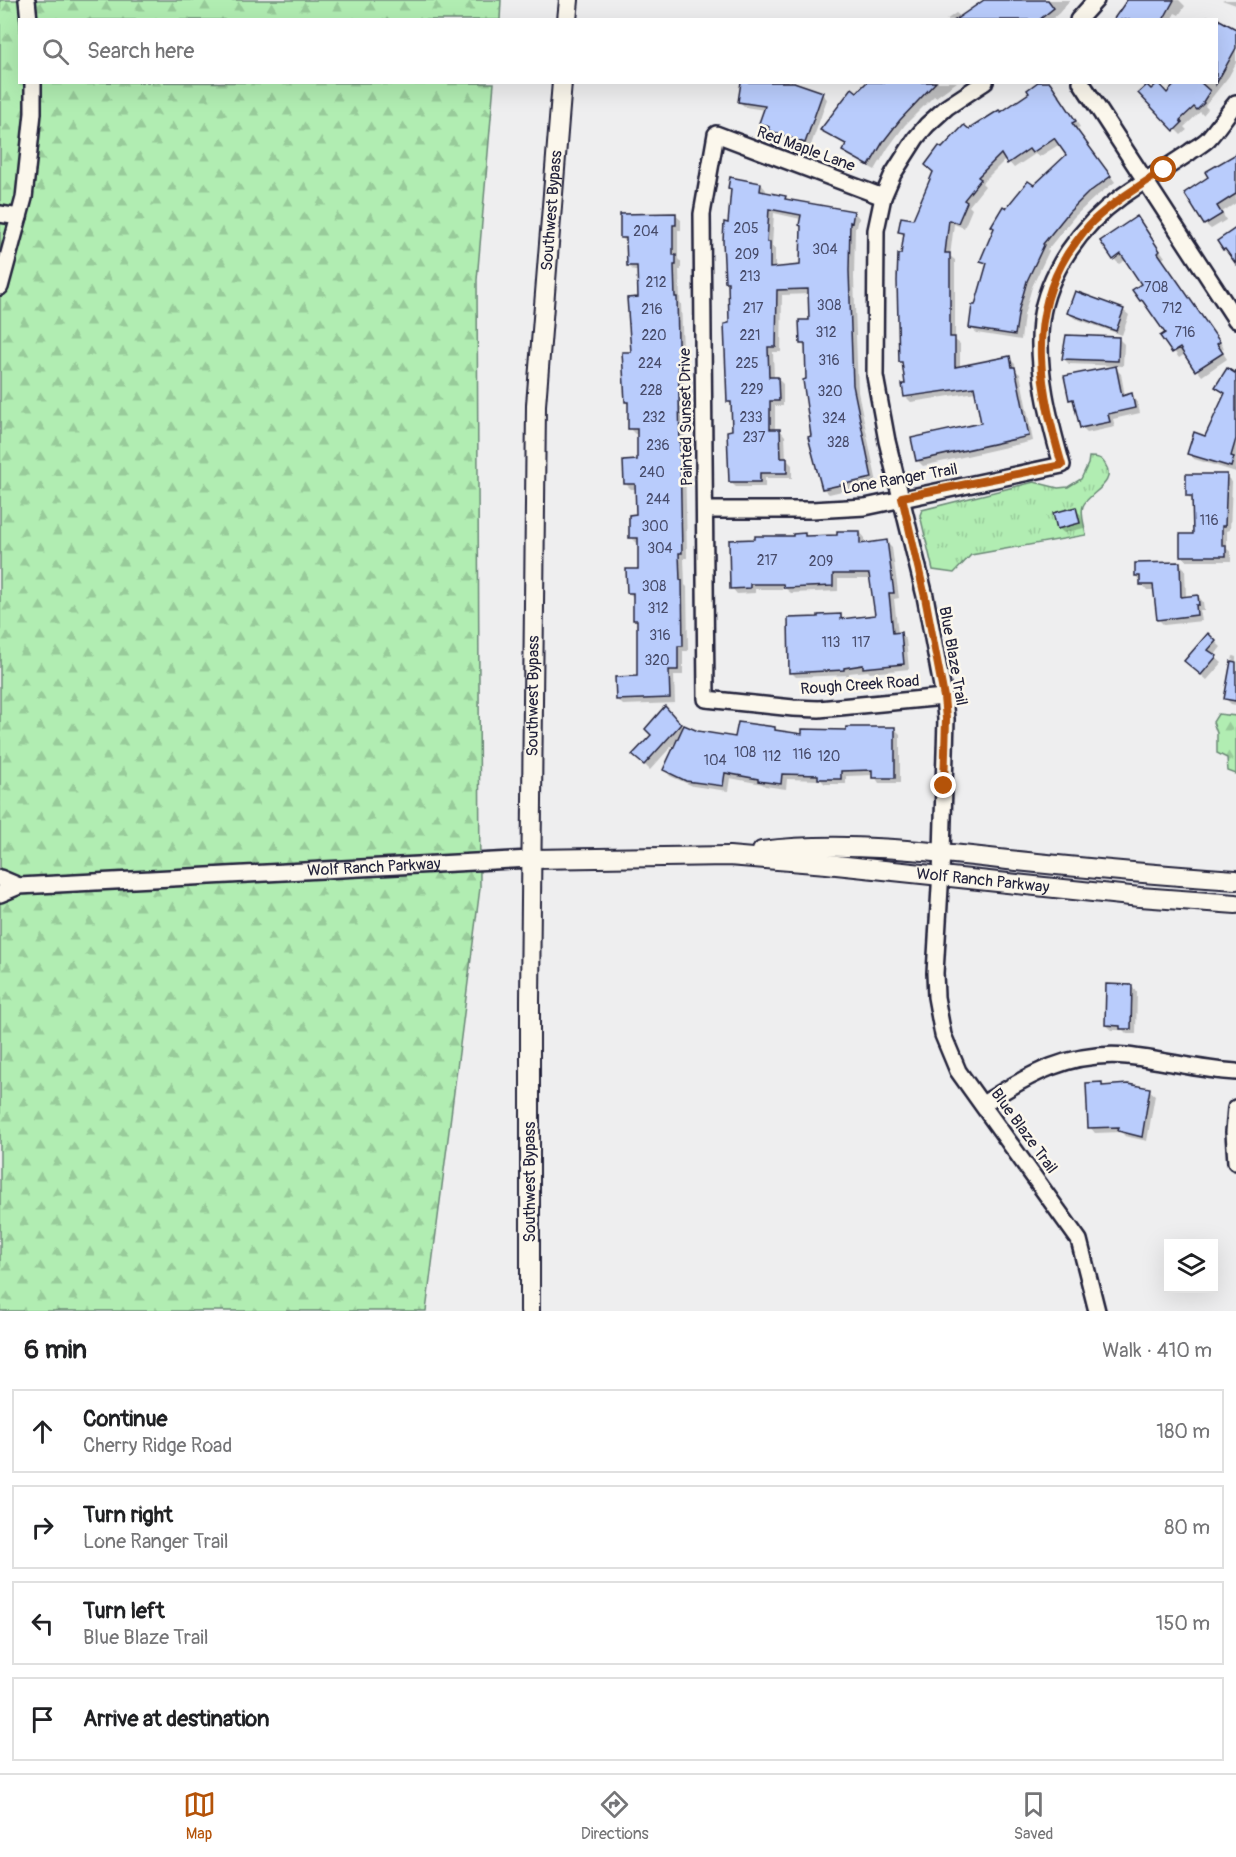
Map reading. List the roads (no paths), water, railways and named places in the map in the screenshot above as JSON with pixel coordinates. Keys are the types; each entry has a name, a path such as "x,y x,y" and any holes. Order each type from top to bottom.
{"street":[{"path":"27,0 29,18"},
{"path":"567,18 569,0"},
{"path":"1080,18 1096,0"},
{"path":"0,287 24,198 33,113 33,84"},
{"name":"Southwest Bypass","path":"530,1311 531,859 536,405 562,84"},
{"name":"Blue Blaze Trail","path":"982,84 947,107 927,125 898,164 883,197 876,230 875,376 887,441 925,597 944,697 946,719 942,853 935,973 936,997 943,1035 958,1071 1079,1240 1097,1311"},
{"path":"1082,84 1236,320"},
{"path":"1146,181 1207,140 1236,103"},
{"name":"Red Maple Lane","path":"716,134 883,197"},
{"name":"Painted Sunset Drive","path":"706,699 702,214 716,134"},
{"name":"Lone Ranger Trail","path":"706,510 812,510 854,507 1062,465 1050,424 1042,373 1041,319 1049,290 1059,268 1092,222 1120,198 1146,181"},
{"path":"0,214 19,217"},
{"name":"Rough Creek Road","path":"706,699 819,709 944,697"},
{"name":"Wolf Ranch Parkway","path":"729,856 782,849 880,849 1236,880"},
{"name":"Wolf Ranch Parkway","path":"0,894 19,886 531,859 729,856 1140,897 1236,904"},
{"name":"Wolf Ranch Parkway","path":"0,878 19,886"},
{"path":"983,1104 1022,1078 1056,1064 1080,1058 1128,1056 1236,1072"},
{"path":"1236,1108 1236,1162"}]}
